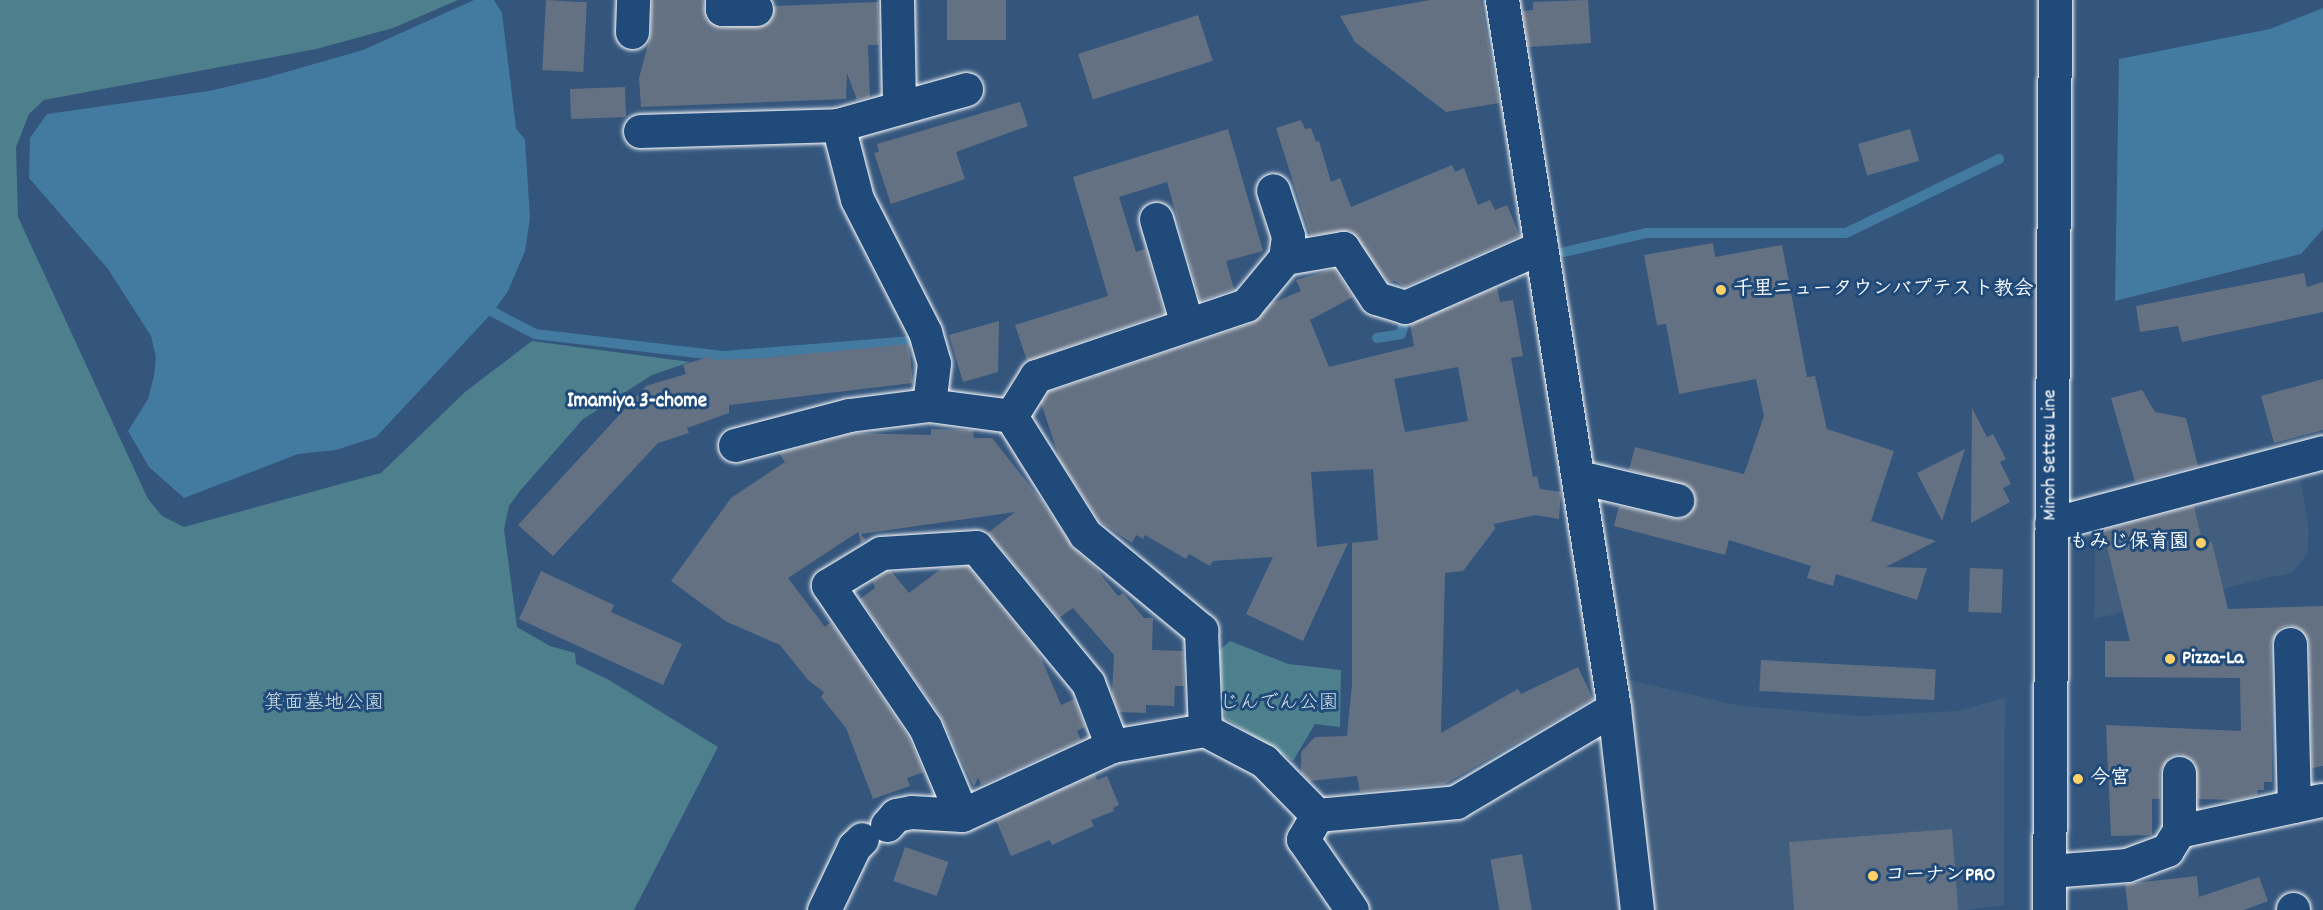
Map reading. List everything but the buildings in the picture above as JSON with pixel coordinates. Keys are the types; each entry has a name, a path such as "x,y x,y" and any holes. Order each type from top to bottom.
{"street":[{"path":"632,32 633,0"},
{"path":"722,0 722,9 756,9"},
{"path":"897,0 899,105"},
{"path":"1502,0 1614,708 1637,910"},
{"name":"Minoh Settsu Line","path":"2049,910 2055,0"},
{"path":"640,130 838,125 861,121 899,105 924,103 966,89"},
{"path":"838,125 857,199 925,332 934,363 929,405"},
{"path":"1011,416 1036,376 1246,305 1285,258 1288,236 1273,190"},
{"path":"1156,219 1186,324"},
{"path":"1285,258 1343,248 1376,298 1405,308 1541,247"},
{"path":"735,445 849,415 929,405 1011,416"},
{"path":"1011,416 1085,534 1201,630 1205,730"},
{"path":"2051,524 2323,452"},
{"path":"1579,477 1677,500"},
{"path":"962,815 925,727 828,585 881,553 976,547 1088,683 1112,746"},
{"path":"2179,831 2307,803 2305,722 2290,644"},
{"path":"1317,815 1456,802 1614,708"},
{"path":"824,910 854,847 896,815 911,812 962,815 1112,746 1205,730 1264,761 1317,815"},
{"path":"2049,871 2127,865 2167,850 2179,831 2179,773"},
{"path":"1317,815 1303,839 1352,910"}],"shaded area":[{"path":"474,0 494,0 502,13 516,128 525,140 530,218 525,251 508,291 493,312 376,437 336,450 298,454 184,498 149,467 128,431 148,399 154,376 156,358 151,336 108,269 29,178 30,138 47,114 209,91 265,78 363,50"},
{"path":"2323,8 2323,229 2301,254 2115,301 2119,59 2270,29"},
{"name":"もみじ保育園","path":"2299,469 2309,532 2307,554 2293,572 2094,619 2096,521"},
{"path":"1629,680 1741,706 1860,716 1958,711 2005,698 2004,905 1966,910 1653,910"}],"green space":[{"name":"箕面墓地公園","path":"0,0 458,0 393,28 316,49 44,100 29,114 16,147 18,217 148,499 162,516 184,527 381,473 465,392 532,341 690,362 652,375 583,419 519,492 509,506 504,529 517,627 550,646 575,653 576,664 609,680 718,747 634,910 0,910"},
{"name":"じんでん公園","path":"1230,641 1288,664 1341,670 1340,727 1315,724 1293,761 1225,718 1219,651"}],"waterway":[{"path":"1564,252 1646,233 1846,233 1999,159"},
{"path":"493,312 535,334 723,356 912,341"},
{"path":"1377,338 1401,334 1406,318"}],"place":[{"name":"千里ニュータウンバプテスト教会","path":"1721,290"},
{"name":"もみじ保育園","path":"2201,543"},
{"name":"Pizza-La","path":"2170,659"},
{"name":"今宮","path":"2078,779"},
{"name":"コーナンPRO","path":"1873,876"}],"district":[{"name":"Imamiya 3-chome","path":"637,402"}]}
